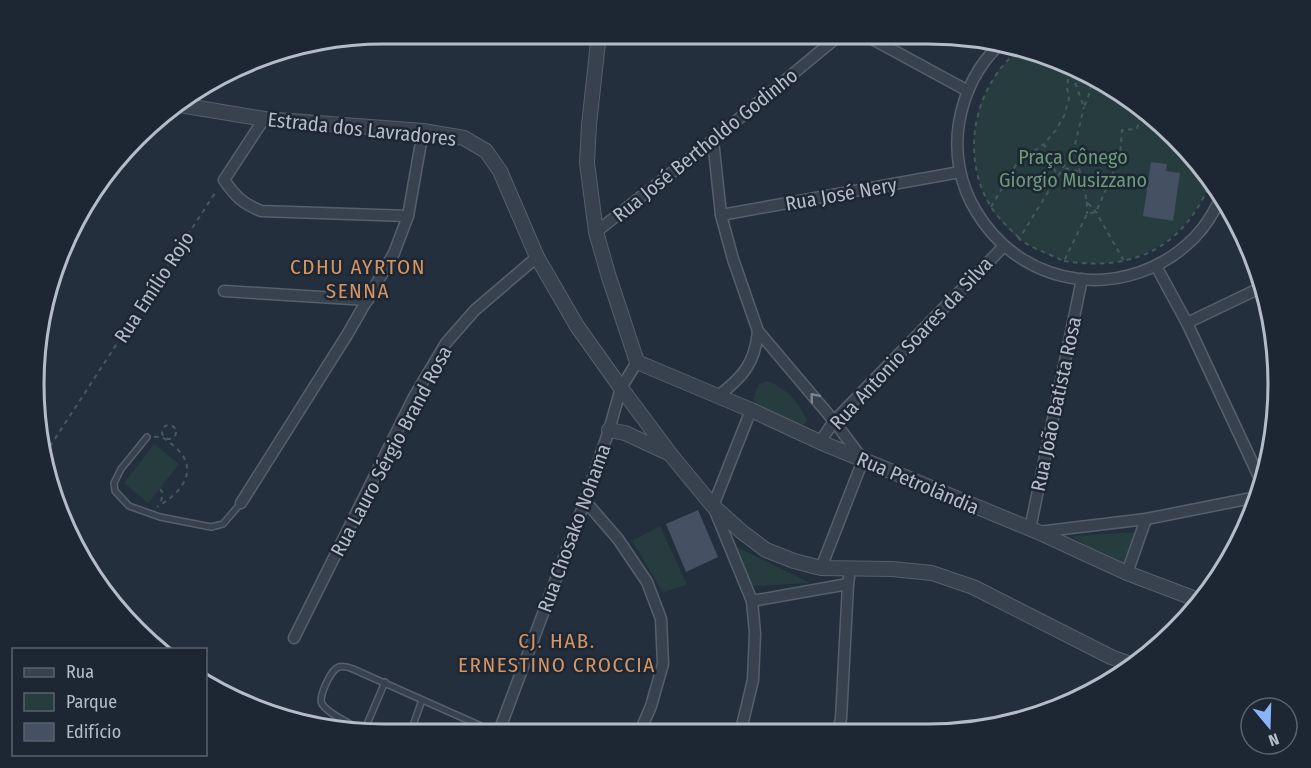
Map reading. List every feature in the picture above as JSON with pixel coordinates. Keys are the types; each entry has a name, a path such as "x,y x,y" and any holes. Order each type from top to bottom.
{"street":[{"path":"598,44 587,163 596,232 637,362"},
{"name":"Rua José Bertholdo Godinho","path":"596,232 713,140 829,44"},
{"path":"881,44 968,91"},
{"path":"994,50 986,59 968,91 962,111 958,131 960,172 976,212 991,234 1021,259 1060,276 1107,279 1132,275 1156,266 1177,253 1196,237 1217,206"},
{"name":"Estrada dos Lavradores","path":"188,106 264,119 423,131 464,138 486,151 500,171 537,256 577,326 671,454 713,506 742,532 766,550 849,577 892,569 932,573 973,587 1123,662"},
{"path":"264,119 224,180 234,195 244,204 261,211 408,216"},
{"path":"241,503 368,300 394,253 408,216 423,131"},
{"path":"713,140 721,215 733,259 758,332 834,421 863,460 821,568"},
{"name":"Rua José Nery","path":"721,215 960,172"},
{"name":"Rua Antonio Soares da Silva","path":"820,442 834,421 1004,246"},
{"name":"Rua Lauro Sérgio Brand Rosa","path":"294,638 416,395 446,343 475,310 537,256"},
{"path":"1156,266 1187,323 1256,471"},
{"name":"Rua João Batista Rosa","path":"1034,531 1082,279"},
{"path":"224,291 368,300"},
{"path":"1187,323 1254,291"},
{"path":"718,396 731,386 751,364 757,348 758,332"},
{"name":"Rua Chosako Nohama","path":"503,724 585,501 621,388 637,362"},
{"name":"Rua Petrolândia","path":"637,362 1127,573 1192,598"},
{"path":"742,724 753,680 755,633 752,601 713,506 751,410"},
{"path":"609,430 625,433 671,454"},
{"path":"1034,531 1146,519 1247,499"},
{"path":"585,501 618,539 648,582 661,619 663,664 643,724"},
{"path":"1127,573 1146,519"},
{"path":"752,601 849,577 840,724"}],"lane":[{"path":"148,439 121,469 114,483 115,491 129,506 160,518 212,527 223,524 241,503"},
{"path":"350,723 328,710 320,698 332,671 339,667 346,667 385,682 476,724"},
{"path":"367,724 385,682"},
{"path":"414,724 422,700"}],"path":[{"path":"1014,55 990,82 977,117 974,154 980,181 991,207 1019,239 1064,261 1101,265 1124,261 1154,250 1184,227 1196,213 1207,190"},
{"path":"991,207 1017,163 1044,144 1056,130 1064,116 1069,99 1066,87 1068,74"},
{"path":"1072,76 1084,107"},
{"path":"1019,239 1074,149 1091,86"},
{"path":"1096,212 1120,157 1122,130 1137,129 1139,118"},
{"path":"1044,144 1047,156 1058,176"},
{"path":"1060,276 1064,261 1088,214 1074,149"},
{"path":"1064,168 1080,172"},
{"name":"Rua Emílio Rojo","path":"49,447 224,180"},
{"path":"1087,202 1096,212 1124,261"},
{"path":"1088,214 1096,212"},
{"path":"148,439 154,437 164,438 168,440 175,437 177,432 175,428 168,425 161,431 164,438 183,454 188,464 186,477 178,491 153,509 160,511"},
{"path":"160,489 163,493 160,505"}],"green space":[{"name":"Praça Cônego Giorgio Musizzano","path":"1014,55 1057,69 1097,89 1152,128 1183,159 1206,189 1184,225 1148,252 1106,263 1064,260 1026,243 996,214 977,174 976,124 978,113 991,82"},
{"path":"768,381 781,388 796,402 807,421 804,424 794,427 759,408 753,399 759,384"},
{"path":"154,444 179,464 148,503 124,483"},
{"path":"660,526 687,585 663,592 632,541"},
{"path":"1140,532 1125,571 1072,536"},
{"path":"731,544 810,583 751,586"}],"building":[{"path":"1151,162 1167,164 1166,171 1180,173 1173,221 1143,216"},
{"path":"698,510 718,557 686,572 666,524"}],"district":[{"name":"CDHU AYRTON SENNA","path":"358,279"},
{"name":"CJ. HAB. ERNESTINO CROCCIA","path":"557,653"}]}
